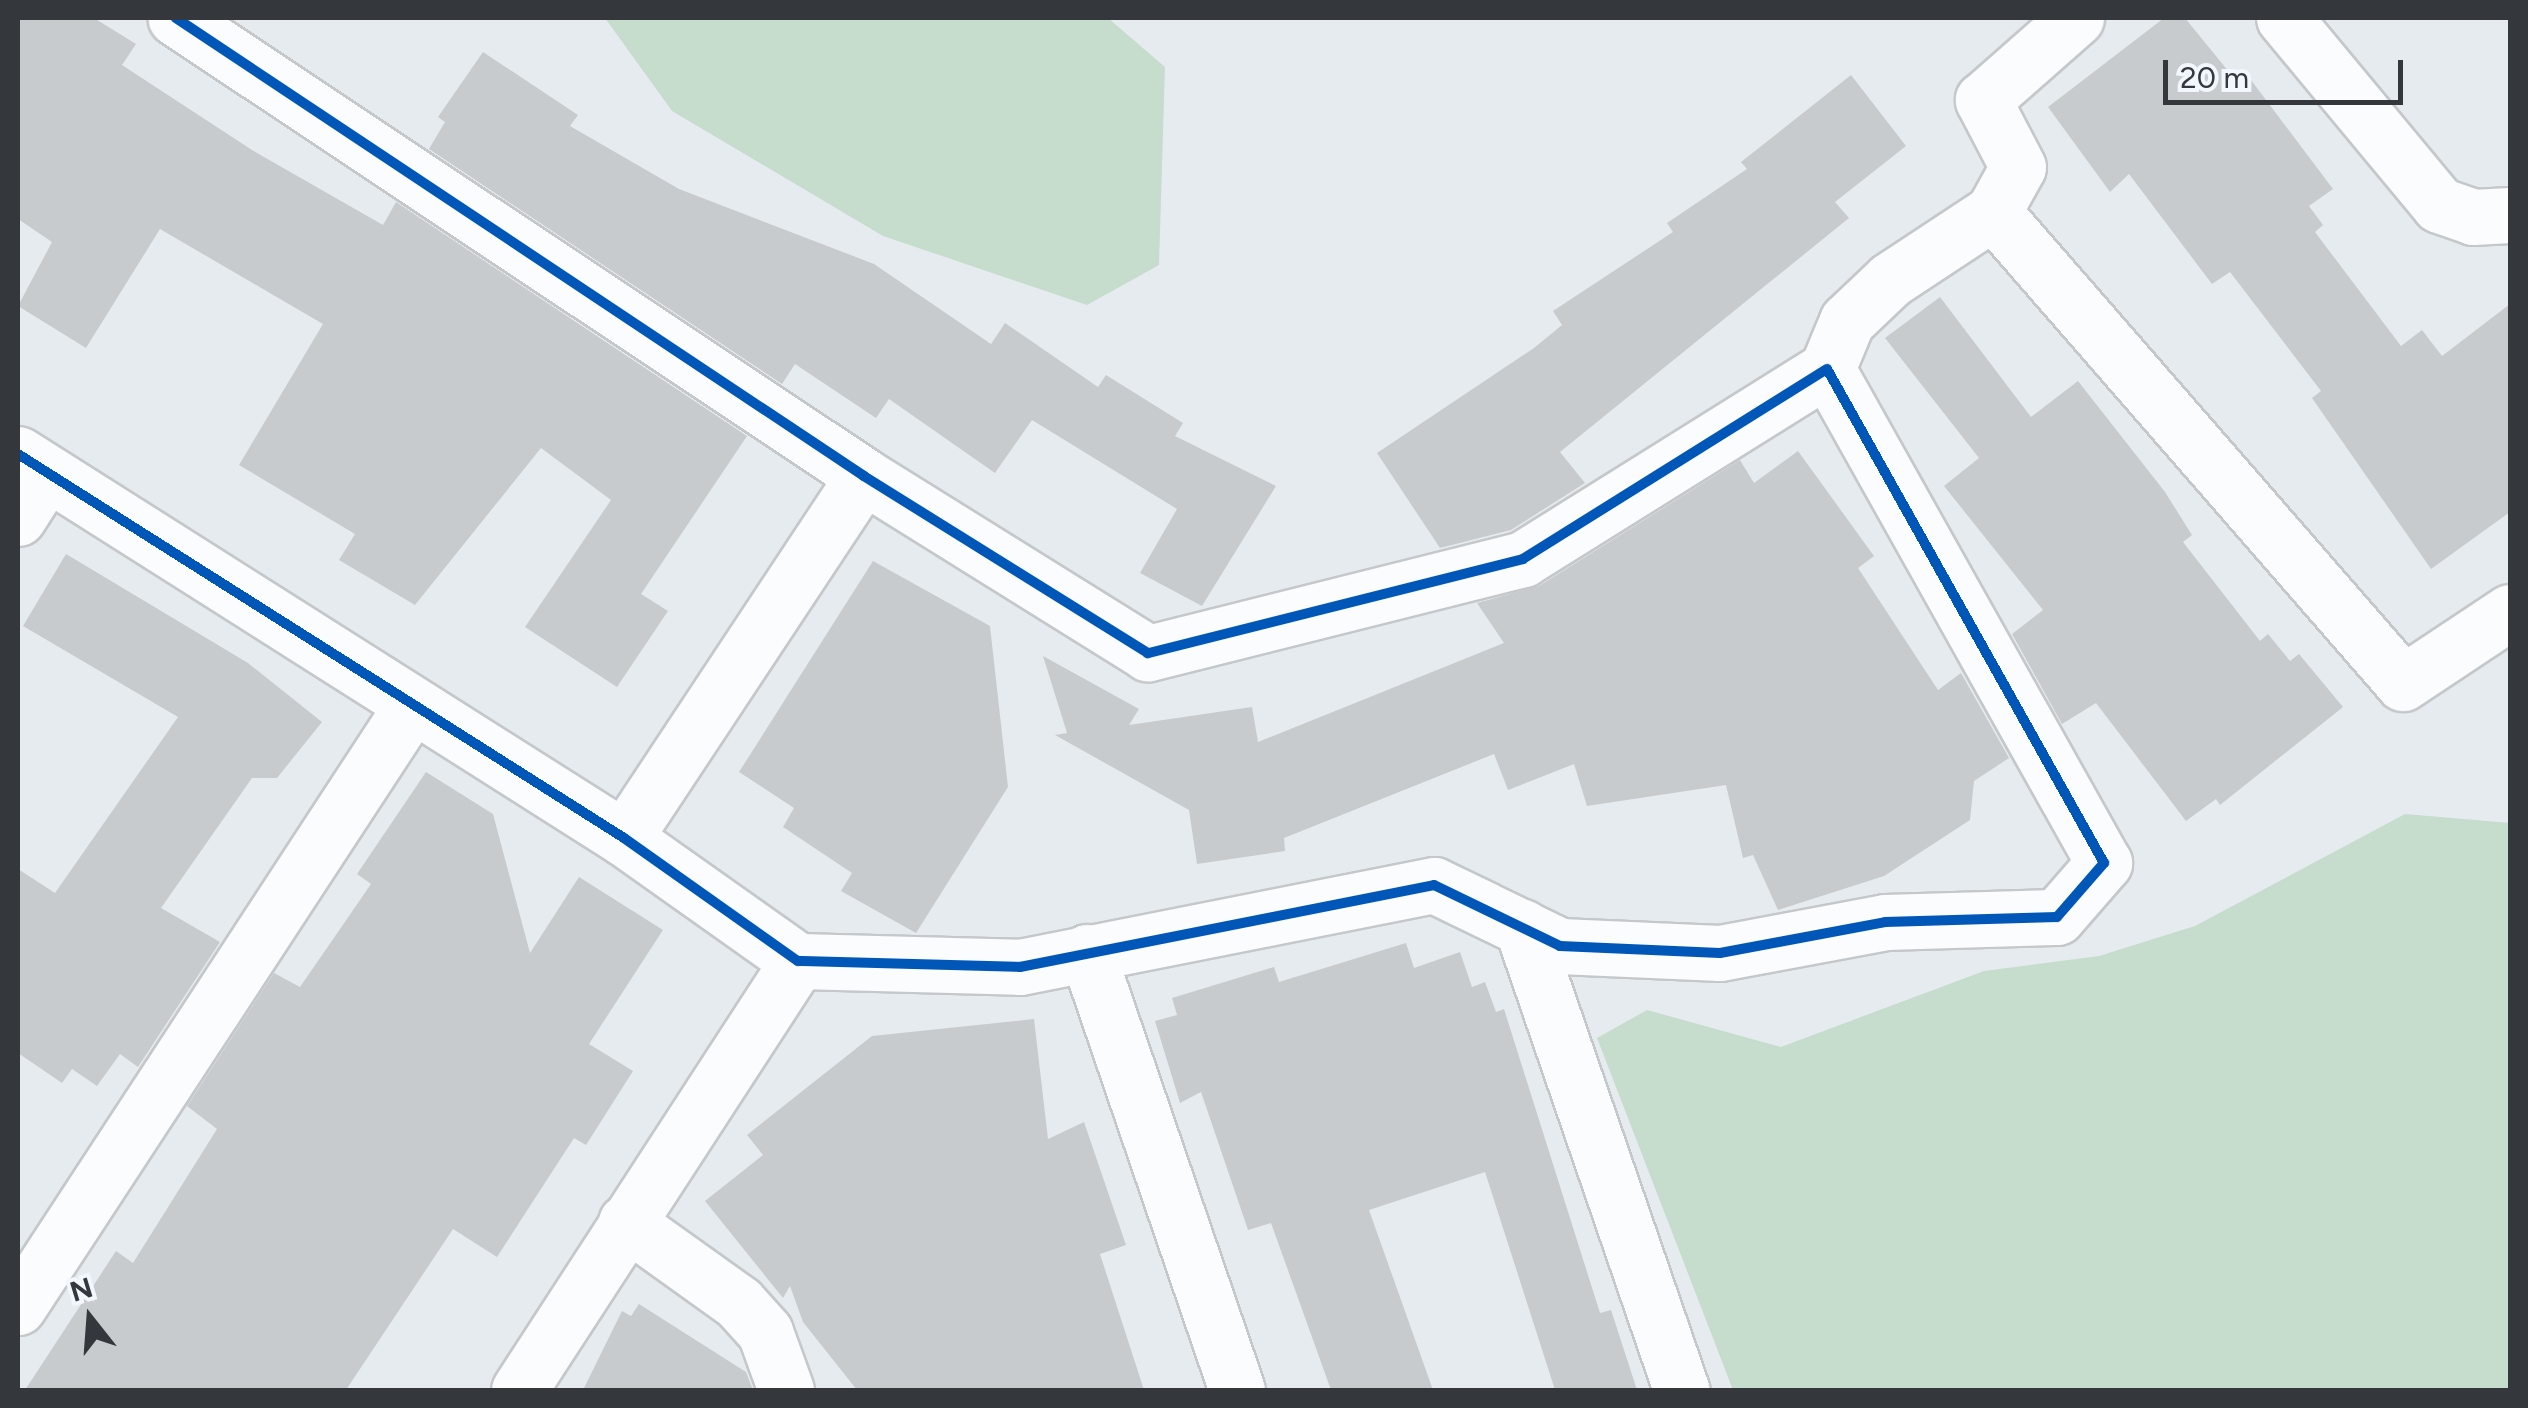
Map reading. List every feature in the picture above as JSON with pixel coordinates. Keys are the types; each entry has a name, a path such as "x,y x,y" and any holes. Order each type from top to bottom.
{"street":[{"path":"176,18 864,476 1148,652 1522,559 1827,369 1847,321 1876,294 1993,212 2018,167 1983,100 2076,18"},
{"path":"2284,18 2439,205 2473,217 2510,215"},
{"path":"1993,212 2403,683 2510,612"},
{"path":"27,482 411,707 624,838 798,961 972,972 1434,885 1522,927 1596,953 1720,953 1885,922 2032,922 2056,917 2104,863 1827,369"},
{"path":"624,838 864,476"},
{"path":"18,1307 411,707"},
{"path":"1522,927 1681,1390"},
{"path":"1087,952 1237,1390"},
{"path":"520,1390 798,961"},
{"path":"626,1222 739,1303 765,1332 786,1390"}],"green space":[{"path":"605,18 1108,18 1165,67 1159,265 1087,305 883,236 672,111"},
{"path":"2405,814 2510,823 2510,1390 1733,1390 1597,1038 1647,1010 1781,1047 1984,971 2099,956 2195,926"}],"building":[{"path":"18,18 94,18 136,44 122,65 252,150 383,225 396,202 747,436 641,594 668,611 617,687 525,627 611,500 541,448 415,605 339,560 355,534 239,465 323,324 160,229 86,348 18,306 52,242 18,219"},
{"path":"2164,18 2185,18 2229,72 2245,72 2333,189 2309,206 2323,225 2315,232 2401,346 2422,330 2442,356 2510,304 2510,512 2431,569 2312,398 2321,391 2230,272 2212,284 2129,174 2110,192 2048,107"},
{"path":"483,52 578,115 570,126 679,189 874,264 991,344 1005,323 1098,387 1106,375 1183,423 1175,436 1276,486 1202,606 1140,573 1177,509 1032,420 995,473 889,399 876,418 795,364 782,384 429,149 445,122 438,117"},
{"path":"1851,75 1906,146 1835,202 1849,218 1560,452 1585,483 1511,530 1440,548 1377,453 1534,348 1562,325 1553,311 1673,232 1667,223 1747,169 1741,162"},
{"path":"1940,297 2031,417 2078,381 2165,492 2192,535 2183,542 2260,641 2268,634 2290,661 2299,654 2343,707 2220,805 2216,799 2186,821 2096,703 2062,724 2012,634 2043,610 1944,486 1979,458 1885,338"},
{"path":"1798,451 1874,556 1858,568 1938,690 1961,673 2009,758 1974,781 1970,820 1884,876 1778,910 1753,855 1743,858 1726,785 1587,806 1574,764 1508,790 1494,754 1284,838 1285,851 1197,864 1189,810 1055,735 1067,733 1043,656 1139,709 1129,725 1252,707 1258,742 1504,643 1477,603 1539,586 1740,460 1754,483"},
{"path":"66,554 248,663 322,722 277,778 252,778 161,908 220,942 138,1067 120,1054 97,1086 72,1069 62,1083 18,1053 18,869 55,893 178,717 23,626"},
{"path":"873,561 990,626 1008,787 916,933 841,891 852,873 783,827 794,808 739,772"},
{"path":"426,772 493,814 530,953 579,877 663,930 589,1044 633,1071 586,1145 574,1138 497,1257 453,1229 346,1390 25,1390 116,1251 133,1263 217,1129 187,1106 274,973 300,987 371,884 357,874"},
{"path":"1406,943 1414,968 1460,952 1472,987 1485,982 1496,1012 1504,1009 1600,1313 1611,1310 1637,1390 1555,1390 1485,1172 1369,1210 1433,1390 1331,1390 1271,1223 1248,1230 1201,1092 1180,1103 1155,1021 1177,1015 1172,998 1274,967 1279,982"},
{"path":"1034,1019 1048,1139 1084,1122 1126,1245 1100,1254 1144,1390 857,1390 803,1322 790,1286 783,1298 705,1201 763,1155 747,1135 872,1036"},
{"path":"639,1304 746,1372 753,1390 583,1390 622,1311 631,1316"}],"cycle path":[{"path":"18,454 624,838 798,961 1020,967 1434,885 1560,946 1720,953 1885,922 2057,917 2104,863 1827,369 1523,559 1148,653 864,476 176,18"}]}
